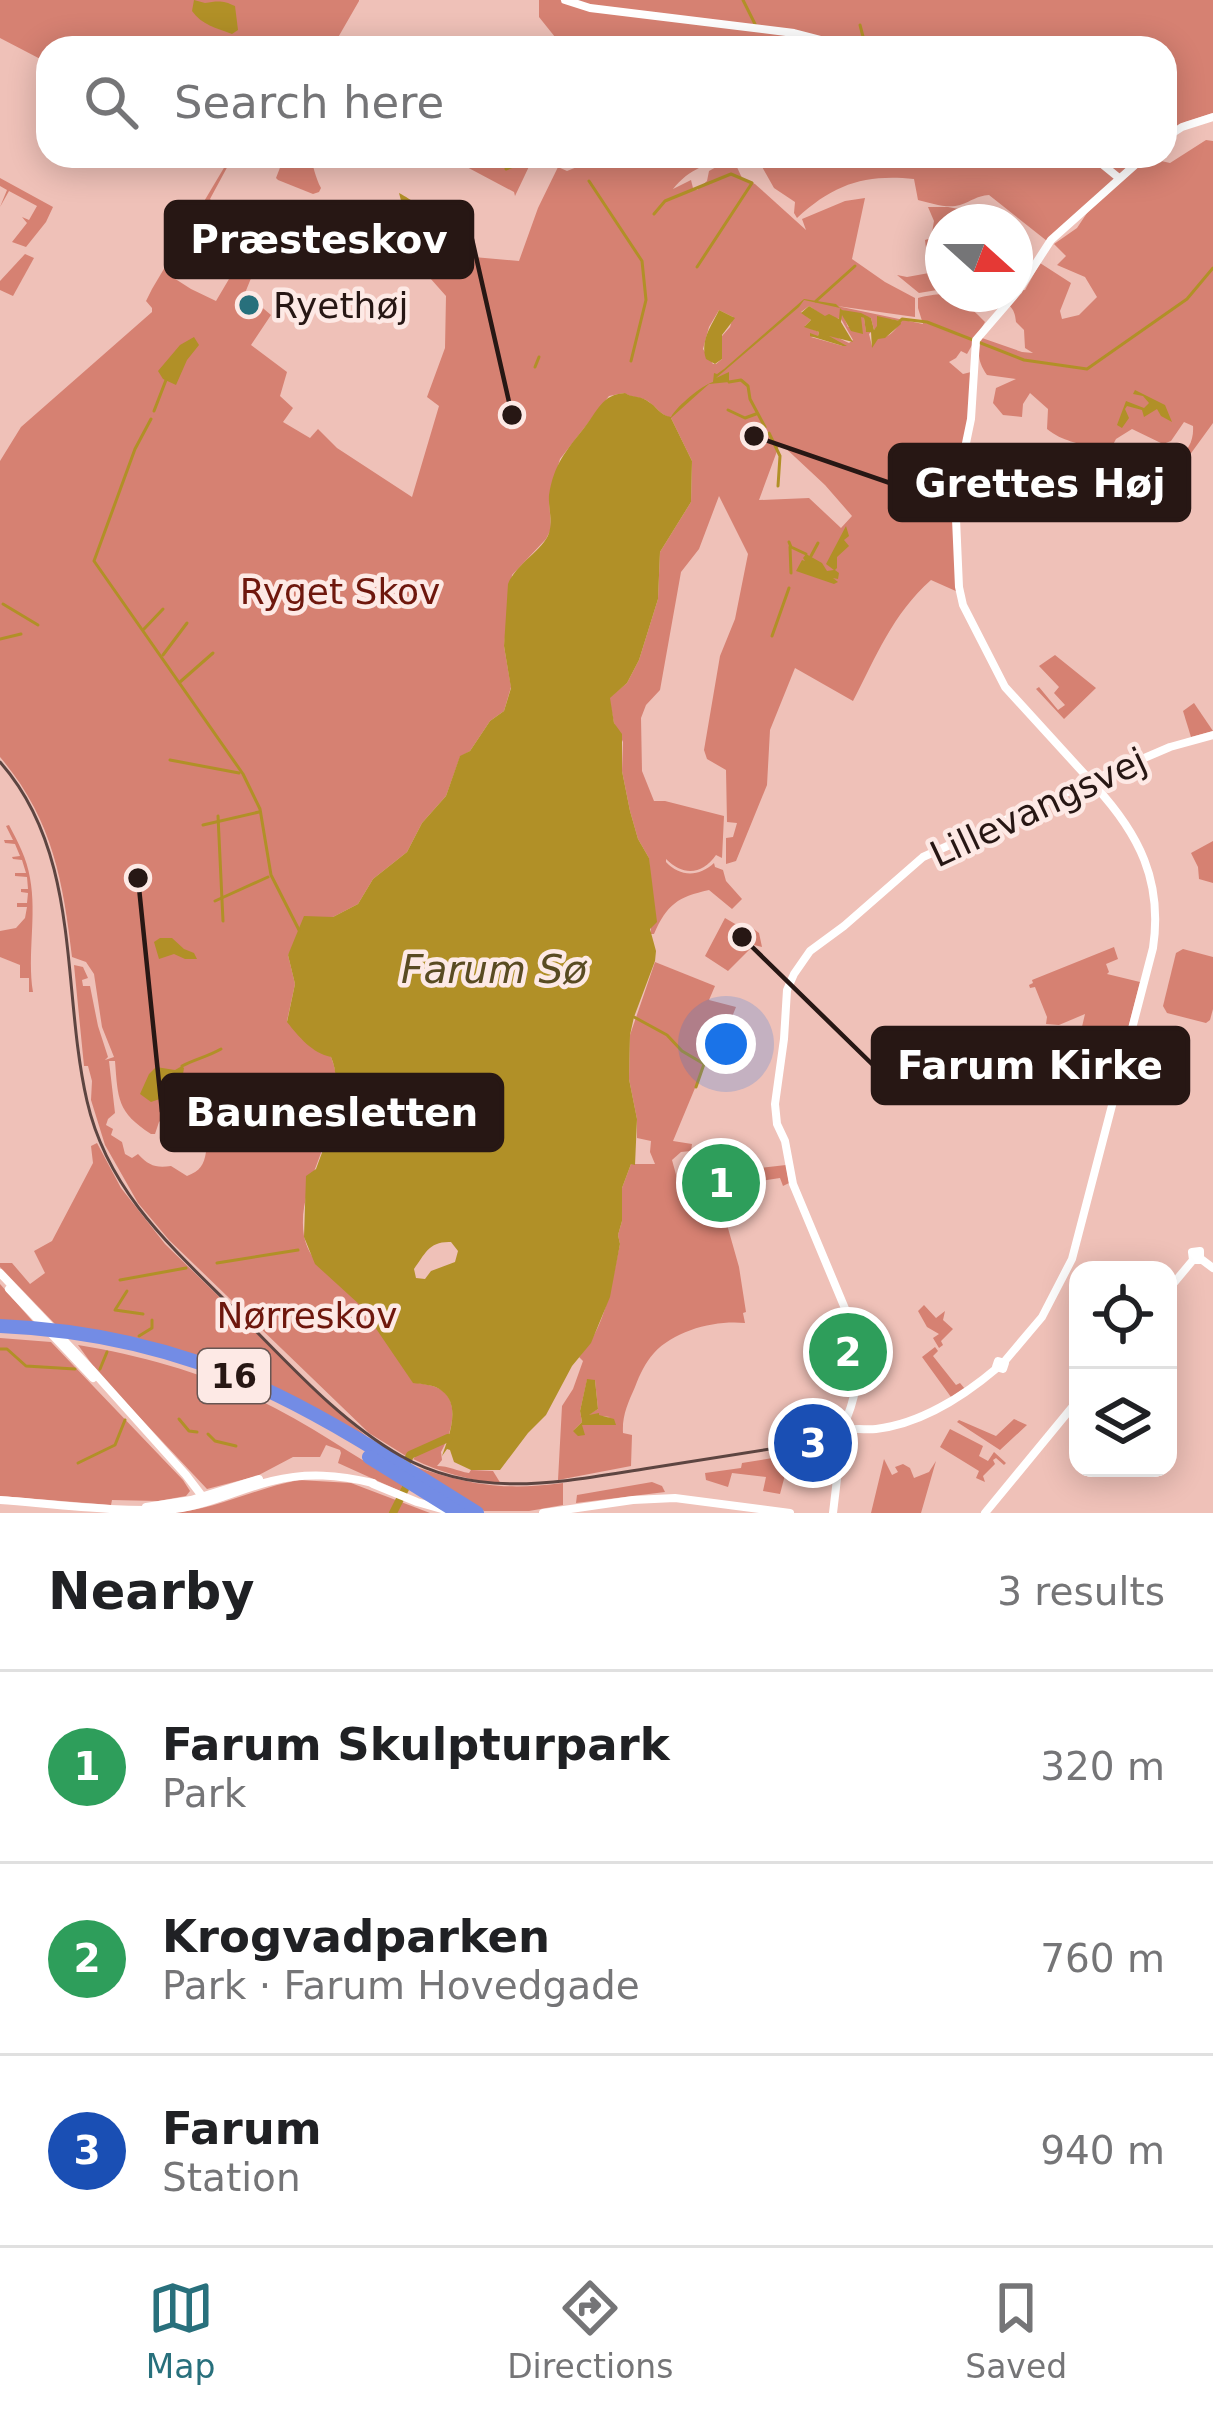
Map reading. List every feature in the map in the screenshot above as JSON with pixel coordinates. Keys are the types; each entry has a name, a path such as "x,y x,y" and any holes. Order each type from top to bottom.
{"highway":[{"name":"16","path":"0,1329 143,1346 218,1370 296,1405 460,1513"},
{"name":"16","path":"387,1463 477,1513"}],"street":[{"path":"565,0 590,8 806,36"},
{"path":"1177,130 1213,117"},
{"path":"1107,168 1120,178"},
{"path":"832,1513 844,1430 878,1429 914,1419 959,1396 1001,1365 1042,1317 1072,1257 1153,948 1156,913 1147,867 1130,827 1005,687 960,597 955,496 971,419 975,342 1052,240 1131,168"},
{"name":"Lillevangsvej","path":"844,1430 860,1342 793,1184 775,1114 788,988 806,954 923,857 1091,779 1158,751 1213,735"},
{"path":"1177,1280 1197,1259 1213,1268"},
{"path":"0,1276 79,1355 203,1500"},
{"path":"985,1513 1069,1411"},
{"path":"0,1500 133,1509 203,1500 272,1476 308,1470 346,1473 430,1507 460,1513"},
{"path":"543,1513 675,1498 790,1513"}],"green space":[{"path":"0,0 359,0 339,36 36,36 36,57 0,38"},
{"path":"539,0 1213,0 1213,113 1177,127 1177,36 554,36 539,17"},
{"path":"1206,140 1213,141 1213,423 1168,480 1163,464 1177,461 1184,453 1193,426 1184,422 1171,441 1163,444 1132,429 1116,439 1108,454 1115,476 1130,493 1127,497 1111,485 1097,450 1047,429 1048,409 1030,393 1022,417 1003,415 993,403 996,388 1016,379 987,375 979,348 982,338 1033,353 1025,348 1024,330 1014,312 1033,312 1033,276 1040,263 1071,283 1060,311 1062,319 1079,315 1097,297 1085,277 1057,265 1066,256 1054,244 1077,228 1089,210 1137,168 1177,168 1177,159"},
{"name":"Ryget Skov","path":"227,168 210,199 215,211 204,213 166,273 216,301 252,223 272,227 245,293 271,315 251,345 287,372 280,396 293,408 283,422 310,438 318,429 337,448 412,497 439,406 427,397 445,348 446,296 406,251 519,261 538,208 560,168 700,168 673,189 691,180 697,190 714,168 737,168 742,178 806,230 802,219 865,198 852,259 915,298 915,317 837,306 923,324 918,298 925,297 925,312 974,312 985,322 967,354 961,351 949,362 963,374 971,372 969,420 952,502 958,592 931,580 917,593 886,636 853,701 795,668 770,730 767,785 736,861 726,864 726,838 733,837 737,823 727,822 726,770 707,759 704,750 720,656 735,619 748,554 719,496 699,549 681,572 660,690 641,718 642,771 654,801 724,816 722,858 716,855 692,871 666,862 677,870 690,873 714,863 742,899 732,909 709,890 689,896 669,909 651,934 649,858 630,811 622,771 623,742 609,698 627,683 639,660 658,599 660,552 691,502 692,461 671,418 649,402 624,393 609,396 560,459 549,498 551,529 512,575 504,646 511,687 504,711 460,757 446,796 422,823 407,852 373,879 358,904 333,917 288,955 295,984 287,1021 331,1057 337,1080 331,1125 303,1214 308,1248 361,1306 413,1382 437,1388 449,1398 452,1422 437,1466 469,1473 493,1471 501,1484 434,1468 369,1433 169,1240 138,1203 105,1145 91,1100 92,1081 84,1066 74,965 83,967 88,978 82,980 83,986 90,986 105,1060 114,1057 102,1027 94,974 86,962 72,957 52,851 32,803 0,757 0,461 21,427 152,312 146,301 152,289","holes":["809,306 825,317 841,319 853,340 828,336 843,346 811,337 819,332 805,326 811,320 801,312","719,310 733,317 722,336 722,359 713,364 703,349 709,327","841,310 871,318 874,330 889,319 900,323 872,346 864,318 861,316 860,325 848,327","780,443 852,516 841,528 809,498 759,500","109,1061 115,1061 125,1111 151,1134 168,1114 189,1118 206,1099 219,1094 223,1109 204,1127 201,1138 206,1152 198,1170 187,1176 171,1166 153,1165 138,1154 132,1158 125,1154 122,1142 106,1125 115,1113"]},
{"path":"280,168 314,168 321,188 313,194 276,178"},
{"path":"469,168 528,168 515,196"},
{"path":"763,168 1128,168 1047,241 1033,230 1033,204 1000,204 989,195 960,204 935,204 918,200 914,179 880,178 851,184 797,218 795,202 774,188"},
{"path":"0,178 53,207 26,247 12,242 27,223 22,217 29,220 37,206 9,191 0,207 7,190 0,186"},
{"path":"25,254 34,258 13,296 0,290 0,281"},
{"path":"925,274 925,292 919,293 897,275"},
{"path":"1055,655 1096,688 1064,719 1036,689 1058,710 1065,705 1054,693 1059,687 1039,666"},
{"path":"1194,703 1213,731 1191,737 1183,711"},
{"path":"9,825 30,878 33,992 29,992 29,978 20,978 20,965 0,957 0,931 16,928 25,918 27,907 17,907 17,903 27,903 28,893 21,892 28,889 27,877 15,876 26,873 22,860 12,857 20,856 15,844 4,840 13,840"},
{"path":"1213,841 1213,883 1199,879 1191,853"},
{"path":"725,918 759,933 762,947 754,945 728,971 705,956"},
{"path":"1114,947 1118,959 1106,964 1107,974 1140,982 1124,1044 1081,1031 1085,1014 1059,1025 1046,1024 1035,987 1029,985 1032,980"},
{"path":"1183,949 1213,957 1213,1009 1206,1023 1167,1013 1163,1006 1176,953"},
{"path":"655,962 715,986 709,1000 736,1007 705,1064 673,1141 692,1144 691,1151 672,1160 680,1189 698,1180 695,1171 709,1168 710,1147 737,1149 740,1164 757,1160 759,1168 786,1165 789,1183 783,1186 780,1178 742,1184 726,1196 730,1209 711,1216 724,1214 739,1267 745,1323 696,1328 673,1338 651,1357 623,1420 623,1433 632,1435 631,1466 558,1480 562,1406 583,1361 579,1357 607,1303 620,1244 622,1188 631,1164 655,1164 651,1141 637,1138 629,1079 630,1035","holes":["587,1380 595,1380 598,1409 588,1415 610,1417 573,1431 582,1422"]},
{"path":"97,1143 121,1188 165,1244 365,1439 250,1379 56,1325 0,1267 0,1263 12,1263 30,1284 45,1273 34,1251 52,1241 93,1163 91,1146"},
{"path":"0,1284 35,1324 0,1323"},
{"path":"924,1305 936,1318 945,1311 943,1320 953,1329 939,1348 933,1338 939,1334 927,1327 918,1311"},
{"path":"0,1338 51,1342 183,1480 190,1491 186,1496 112,1500 111,1505 0,1496"},
{"name":"Nørreskov","path":"78,1345 169,1366 236,1389 403,1484 400,1491 338,1463 340,1450 326,1445 320,1457 293,1457 257,1476 207,1489 99,1374"},
{"path":"935,1347 938,1351 933,1356 956,1385 965,1389 951,1397 922,1357"},
{"path":"1014,1419 1027,1425 1000,1450 957,1422 996,1436"},
{"path":"950,1429 983,1446 979,1456 988,1461 994,1452 1006,1463 996,1458 983,1476 985,1482 976,1478 979,1471 940,1447"},
{"path":"809,1452 802,1464 794,1462 790,1476 785,1475 780,1494 763,1491 766,1477 732,1473 728,1487 706,1480 705,1473"},
{"path":"884,1459 892,1475 903,1464 914,1478 929,1472 936,1461 921,1513 871,1513"},
{"path":"413,1466 487,1485 563,1483 563,1505 484,1511"},
{"path":"299,1480 351,1483 430,1513 169,1513"},
{"path":"652,1482 665,1492 576,1503 577,1495"}],"water":[{"path":"194,0 235,6 238,30 232,34 205,23 192,11"},
{"path":"399,193 420,212 419,222 404,233 397,219 403,208"},
{"name":"Farum Sø","path":"804,299 840,308 804,300 716,378 729,372 729,382 709,384 671,418 692,461 691,502 660,552 658,599 639,660 627,683 610,698 614,723 622,734 622,771 630,811 649,858 657,922 650,929 655,961 630,1035 629,1079 637,1119 635,1165 631,1164 622,1188 620,1244 610,1297 591,1343 572,1366 546,1415 500,1470 471,1470 454,1462 450,1450 442,1456 452,1422 448,1397 436,1387 413,1383 360,1305 315,1264 304,1237 306,1176 316,1169 331,1128 324,1107 335,1077 331,1057 312,1048 287,1022 295,984 288,955 304,916 333,917 358,904 373,879 407,852 422,823 446,796 460,756 470,751 490,721 504,711 511,688 504,646 508,584 546,539 549,495 566,451 605,400 625,393 671,417 690,396 703,387 708,384 713,382 714,373","holes":["451,1242 458,1251 455,1262 431,1271 425,1279 416,1278 414,1269 433,1246"]},
{"name":"Farum Sø","path":"809,306 839,319 840,308 861,313 871,318 874,330 877,316 901,324 872,348 864,318 863,334 851,331 842,315 853,342 829,336 847,346 843,346 810,336 819,332 804,327 811,320 801,313"},
{"path":"719,310 735,318 722,335 722,359 715,364 706,359 704,346"},
{"path":"194,337 199,345 176,385 163,379 158,371 180,345"},
{"path":"1135,390 1165,405 1172,422 1157,409 1144,417 1142,410 1127,406 1129,418 1122,428 1117,425 1126,401 1144,408 1149,403 1133,394"},
{"path":"846,526 849,536 844,540 849,546 837,557 838,579 833,578 838,582 796,571 806,554 827,571 834,570 826,564"},
{"path":"172,938 197,959 174,954 159,959 154,942"},
{"path":"182,1066 180,1092 151,1102 140,1094 156,1067 175,1070"},
{"path":"587,1379 595,1380 598,1409 589,1415 599,1413 614,1419 616,1425 582,1425 585,1435 578,1436 573,1431 582,1422"}],"waterway":[{"path":"743,0 755,24"},
{"path":"860,25 863,36"},
{"path":"654,214 665,201 731,174 752,183 697,267"},
{"path":"589,181 642,261 646,300 631,361"},
{"path":"816,301 855,266"},
{"path":"898,323 902,319 927,322 1024,360 1087,369 1187,299 1213,268"},
{"path":"535,367 539,357"},
{"path":"154,411 166,380"},
{"path":"729,382 741,380 748,386 765,427"},
{"path":"728,410 745,418 756,414"},
{"path":"151,419 135,449 94,561 243,774 260,809 271,875 299,930"},
{"path":"769,433 780,456 778,486"},
{"path":"789,542 806,554"},
{"path":"811,556 818,543"},
{"path":"790,547 791,573"},
{"path":"772,636 789,588"},
{"path":"3,604 38,625"},
{"path":"144,629 163,609"},
{"path":"163,655 187,623"},
{"path":"0,639 21,634"},
{"path":"180,682 213,653"},
{"path":"170,760 239,773"},
{"path":"203,825 259,812"},
{"path":"218,816 223,921"},
{"path":"215,901 268,877"},
{"path":"634,1017 704,1064 696,1087"},
{"path":"182,1066 221,1049"},
{"path":"217,1263 298,1250"},
{"path":"120,1280 186,1268"},
{"path":"127,1291 115,1310 143,1314"},
{"path":"139,1336 152,1328 152,1320"},
{"path":"0,1349 7,1349 26,1366 75,1369"},
{"path":"100,1369 107,1352"},
{"path":"179,1419 189,1431 197,1432"},
{"path":"78,1463 115,1445 125,1420"},
{"path":"208,1434 215,1441 236,1446"},
{"path":"393,1513 407,1485 404,1471 410,1455 448,1438"}],"tram line":[{"path":"0,762 45,838 57,880 79,1058 96,1133 109,1162 163,1238 354,1424 431,1470 492,1483 555,1482 821,1441"}],"place":[{"name":"Ryethøj","path":"249,305"},
{"name":"Præsteskov","path":"512,415"},
{"name":"Grettes Høj","path":"754,436"},
{"name":"Baunesletten","path":"138,878"},
{"name":"Farum Kirke","path":"742,937"},
{"name":"Farum Skulpturpark","path":"721,1183"},
{"name":"Krogvadparken","path":"848,1352"},
{"name":"Farum","path":"813,1443"}]}
